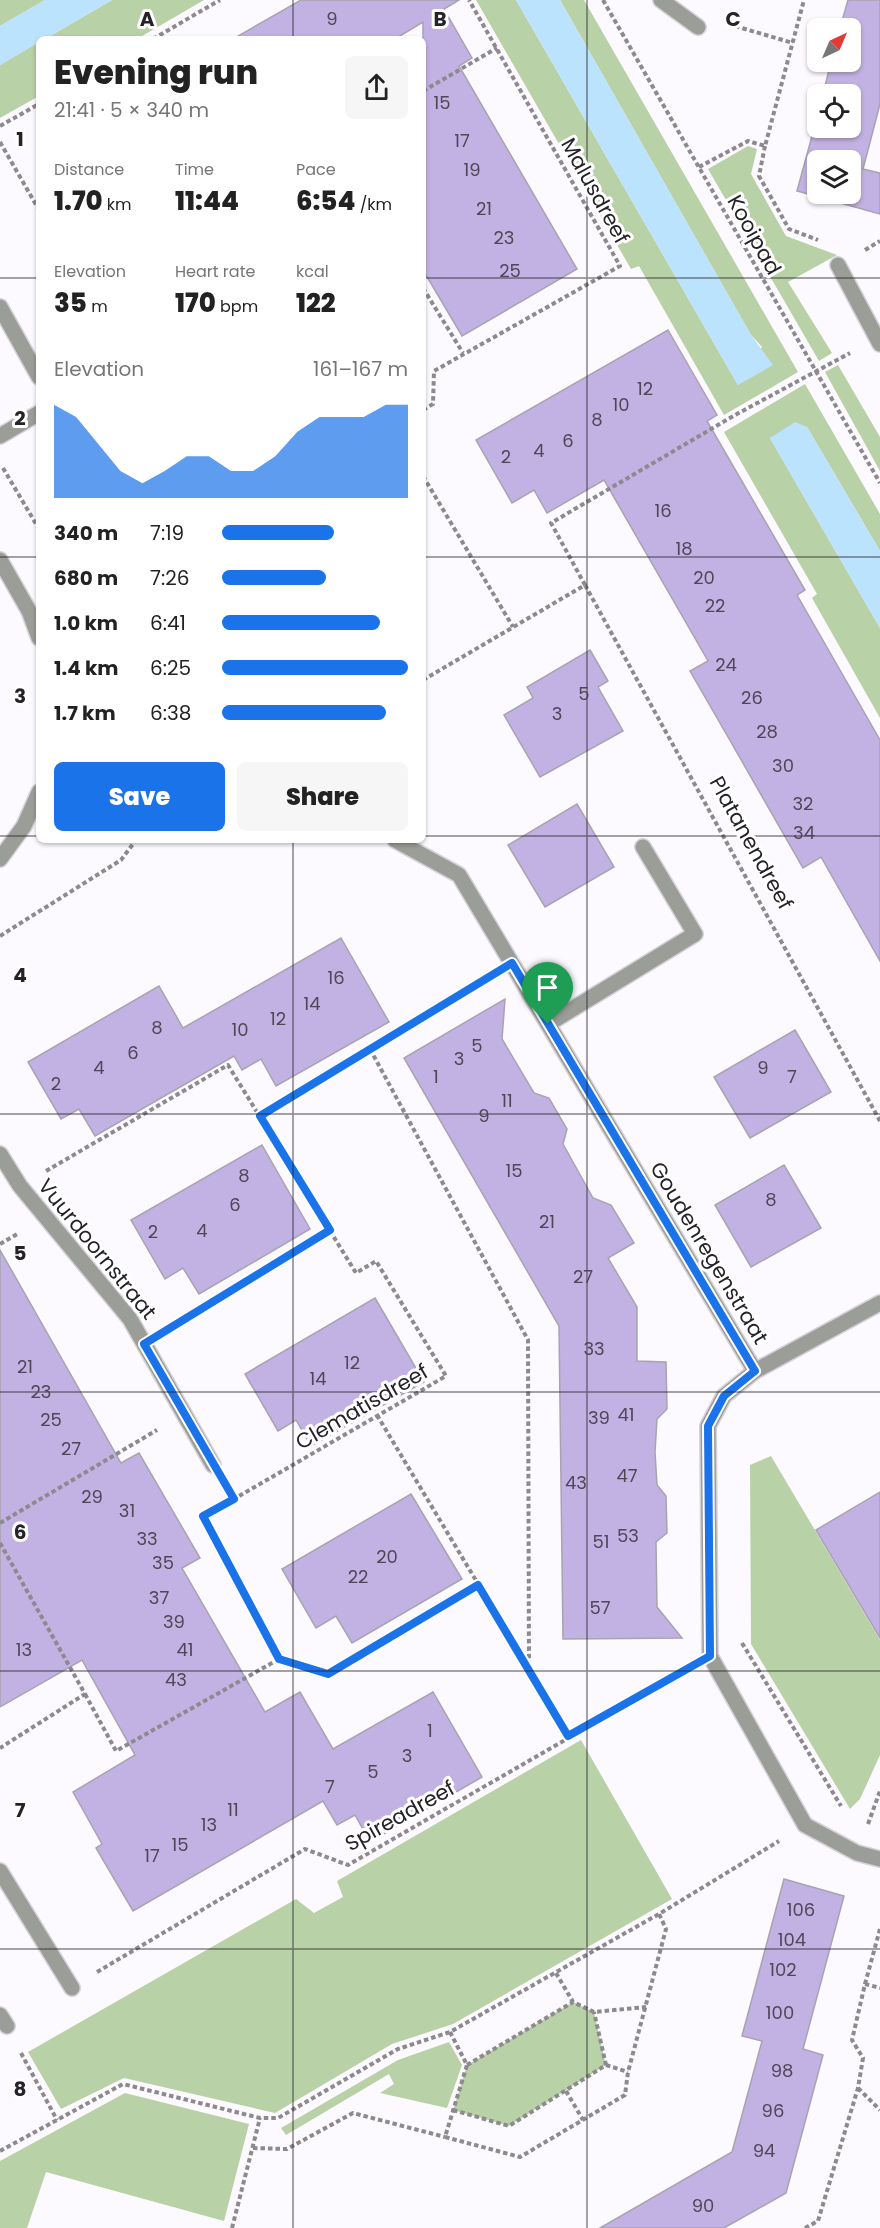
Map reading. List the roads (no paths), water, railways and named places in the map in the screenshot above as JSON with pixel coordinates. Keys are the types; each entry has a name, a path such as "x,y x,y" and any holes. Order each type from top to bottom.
{"street":[{"path":"661,0 698,27"},
{"path":"838,265 880,344"},
{"path":"0,307 36,372"},
{"path":"0,436 36,415"},
{"path":"0,560 36,631"},
{"path":"0,859 24,826 36,799"},
{"name":"Goudenregenstraat","path":"400,843 459,875 755,1371 724,1396 708,1426 710,1656 772,1771 805,1825 857,1853 880,1859"},
{"path":"548,1024 695,934 643,847"},
{"name":"Vuurdoornstraat","path":"0,1154 20,1186 130,1319 213,1465"},
{"path":"755,1371 880,1304"},
{"path":"0,1871 72,1988"}],"water":[{"path":"45,0 112,0 50,36 36,36 36,44 0,65 0,26"},
{"path":"516,0 560,0 751,335 773,365 738,385"},
{"path":"795,422 807,427 880,551 880,628 770,438"}]}
